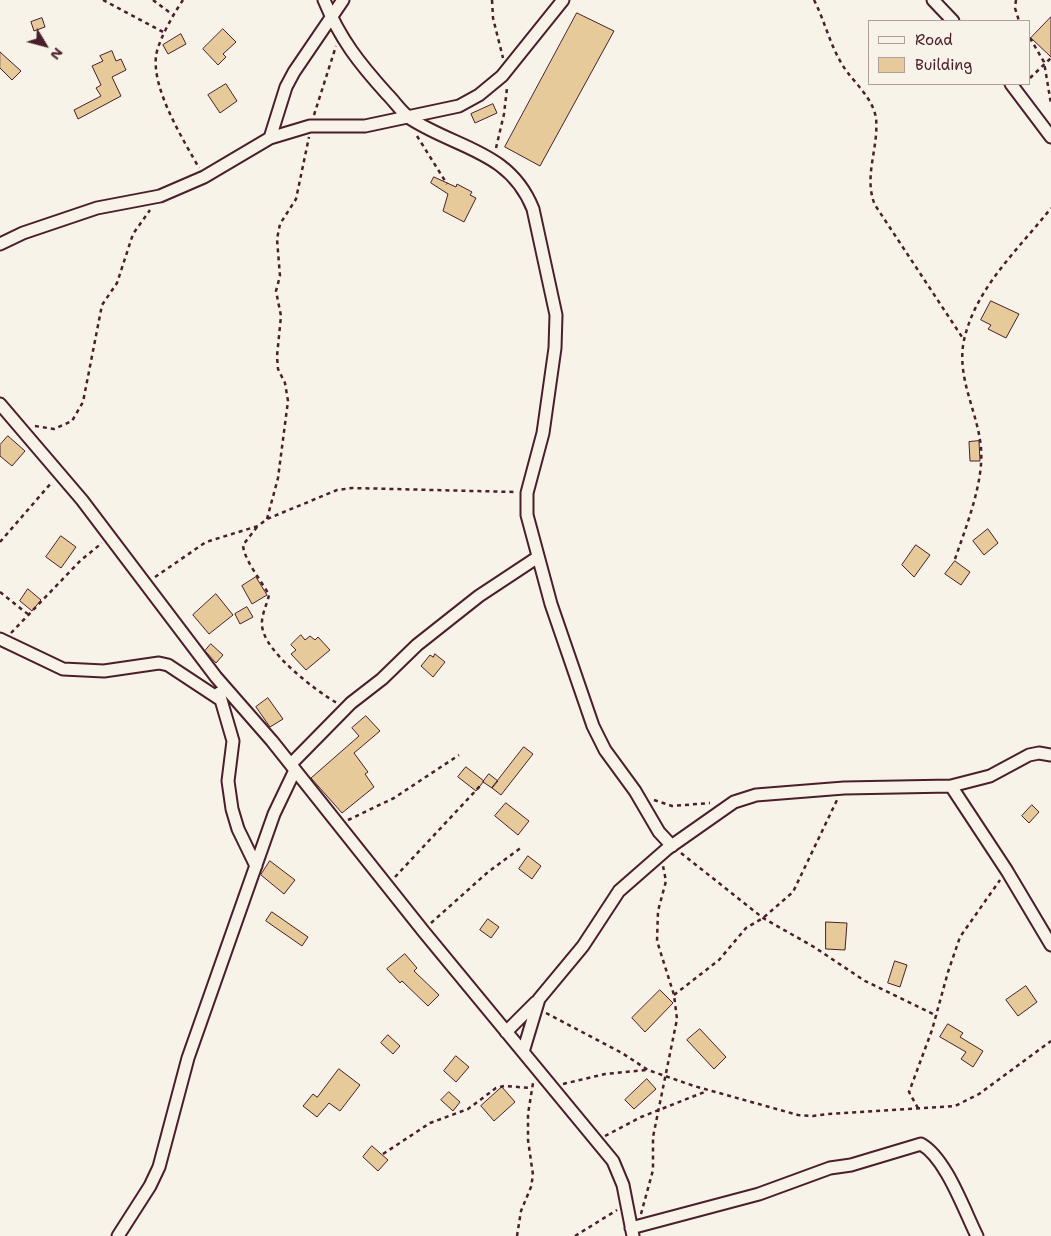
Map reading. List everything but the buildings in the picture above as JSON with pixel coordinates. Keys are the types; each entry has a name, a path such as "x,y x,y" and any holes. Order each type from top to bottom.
{"street":[{"path":"324,0 339,34 359,64 412,119 494,160 515,177 526,193 533,209 556,314 555,348 543,433 527,493 527,515 551,604 593,726 604,750 635,791 659,832 672,846"},
{"path":"270,138 286,87 294,72 343,0"},
{"path":"0,244 23,233 97,208 160,196 204,177 270,138 310,126 365,126 412,119 459,106 479,95 506,70 563,0"},
{"path":"933,0 952,20"},
{"path":"1012,85 1051,137"},
{"path":"0,404 110,537 216,677 293,767 424,932 536,1067 550,1088 597,1141 618,1171 634,1230 759,1194 830,1168 851,1165 921,1144 928,1148 941,1164 977,1236"},
{"path":"118,1236 150,1186 159,1167 188,1058 274,814 293,767 350,703 382,679 448,620 538,556"},
{"path":"2,640 63,669 104,671 159,663 168,665 221,700"},
{"path":"216,677 233,741 228,781 232,809 238,829 256,866"},
{"path":"506,1032 537,1003 583,946 619,890 659,855 734,802 756,795 844,788 951,786 990,776 1029,755 1051,755"},
{"path":"951,786 1007,871 1051,945"},
{"path":"523,1052 537,1003"}],"path":[{"path":"102,0 166,33"},
{"path":"152,0 173,15"},
{"path":"183,0 173,15 156,58 166,106 204,177"},
{"path":"492,0 493,18 506,70 507,98 494,160"},
{"path":"814,0 836,54 846,71 864,94 876,116 870,185 870,192 875,205 964,340"},
{"path":"1016,0 1015,8 1019,20"},
{"path":"267,519 279,469 288,401 285,383 278,369 277,356 281,316 276,291 280,276 278,239 280,224 296,199 305,165 310,126 339,34"},
{"path":"1031,40 1044,62 1051,104"},
{"path":"1031,77 1044,62 1051,58"},
{"path":"412,119 418,139 446,184"},
{"path":"31,426 54,429 72,420 76,414 82,402 102,305 116,283 133,234 160,196"},
{"path":"956,559 973,504 982,450 978,427 962,368 964,340 984,290 1051,208"},
{"path":"0,542 59,473"},
{"path":"350,703 342,705 336,703 298,675 266,639 262,625 269,595 250,565 243,545 258,526 267,519 337,490 352,488 527,493"},
{"path":"146,583 206,542 258,526"},
{"path":"2,640 29,615 81,560 110,537"},
{"path":"0,592 29,615"},
{"path":"337,824 369,812 394,798 459,755"},
{"path":"388,886 414,855 480,786"},
{"path":"674,995 719,960 746,928 763,918 793,892 812,854 818,836 844,788"},
{"path":"652,799 672,806 690,806 724,800 734,802"},
{"path":"672,846 763,918 814,947 865,981 937,1016"},
{"path":"424,932 464,892 522,847"},
{"path":"634,1230 653,1170 653,1137 667,1076 677,1019 674,995 657,941 658,911 666,881 659,855"},
{"path":"919,1108 908,1092 918,1072 937,1016 948,972 960,937 986,897 1007,871"},
{"path":"537,1003 648,1070 709,1090 798,1115 813,1116 955,1106 980,1094 1051,1041"},
{"path":"517,1236 533,1174 528,1140 528,1114 536,1067"},
{"path":"550,1088 604,1074 648,1070"},
{"path":"383,1154 430,1123 468,1109 496,1088 504,1086 532,1088"},
{"path":"597,1141 626,1124 709,1090"},
{"path":"575,1236 627,1204"}]}
